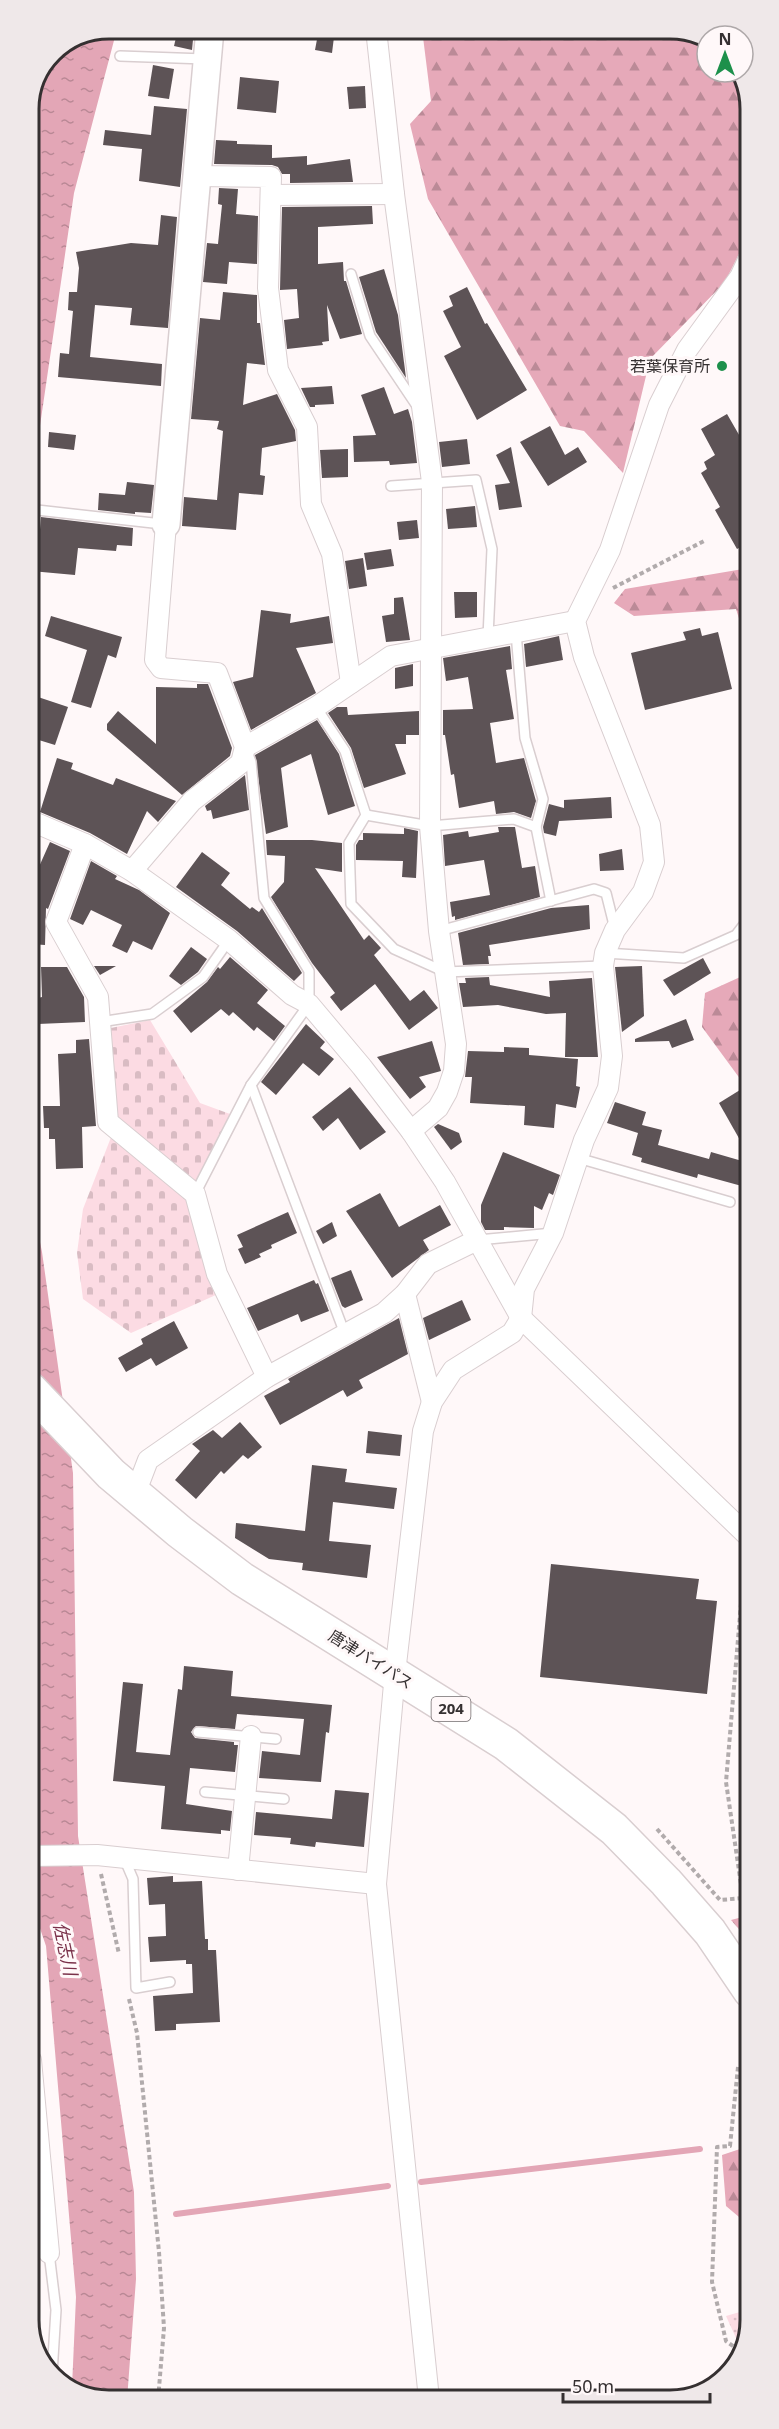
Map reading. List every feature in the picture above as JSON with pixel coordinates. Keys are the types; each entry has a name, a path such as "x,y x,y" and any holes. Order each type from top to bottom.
{"highway":[{"name":"唐津バイパス","path":"39,1398 123,1484 180,1532 242,1579 506,1744 614,1829 666,1882 710,1932 740,1976"}],"street":[{"path":"132,871 192,801 241,763 245,747 217,673 160,668 155,660 209,39"},
{"path":"377,39 394,194 425,415 432,482 430,826 439,931 456,1044 454,1071 447,1092 438,1108 411,1131"},
{"path":"196,176 271,177 268,288 278,370 307,427 311,504 332,554 351,683"},
{"path":"271,195 394,194"},
{"path":"428,2390 376,1884 395,1673 423,1431 432,1402 453,1370 512,1332 521,1318 524,1289 553,1233 578,1158 608,1088 612,1056 604,959 615,930 643,892 654,862 650,825 584,657 575,621 610,550 659,405 687,350 740,277"},
{"path":"245,747 316,707 391,656 575,621"},
{"path":"39,824 85,844 132,871 228,940 292,995 309,1004 362,1067 411,1131 445,1182 521,1318 740,1529"},
{"path":"85,844 56,922 98,997 108,1122 195,1194 217,1274 267,1377"},
{"path":"123,1484 148,1460 267,1377 384,1312 405,1294 428,1264 477,1240"},
{"path":"405,1294 432,1402"},
{"path":"238,1870 251,1737"},
{"path":"39,1856 97,1855 376,1884"},
{"path":"39,2184 49,2253"}],"lane":[{"path":"120,56 206,59"},
{"path":"351,274 370,336 415,406 425,415"},
{"path":"391,486 476,480 492,549 488,637"},
{"path":"39,510 166,524"},
{"path":"516,633 525,738 543,799 536,827 551,901"},
{"path":"316,707 345,751 366,815 349,843 351,904 394,949 445,972 604,959 684,958 736,935 740,930"},
{"path":"195,1194 251,1085 309,1004 309,971 264,898 251,762 245,747"},
{"path":"366,815 430,826 514,819 536,827"},
{"path":"439,931 594,889 606,893 615,930"},
{"path":"100,1022 152,1014 203,977 228,940"},
{"path":"251,1085 345,1334"},
{"path":"578,1158 730,1202"},
{"path":"477,1240 553,1233"},
{"path":"198,1732 276,1739"},
{"path":"205,1792 284,1799"},
{"path":"124,1858 133,1879 136,1988 170,1982"},
{"path":"49,2253 56,2310 53,2361"}],"path":[{"path":"585,602 704,541"},
{"path":"740,1626 726,1782 740,1878"},
{"path":"657,1829 720,1900 740,1898"},
{"path":"97,1855 120,1955"},
{"path":"127,1988 137,2033 159,2252 164,2328 159,2390"},
{"path":"735,2346 726,2341 712,2282 717,2147 730,2146 738,2067"}],"green space":[{"path":"423,39 684,40 695,44 695,84 735,84 740,109 740,252 725,282 650,359 623,473 584,431 560,426 428,199 410,124 431,101"},
{"path":"740,570 740,622 736,609 634,616 614,603 625,589"},
{"path":"740,977 740,1079 702,1027 705,993"},
{"path":"150,1020 200,1103 230,1114 189,1197 218,1294 131,1333 83,1299 77,1253 83,1209 117,1122 106,1029"},
{"path":"740,1918 740,1930 731,1920"},
{"path":"740,2149 740,2217 726,2206 722,2155"},
{"path":"740,2312 737,2339 736,2338 726,2316"}],"water":[{"path":"114,39 74,193 39,433 40,95 51,70 70,51 95,40"},
{"name":"佐志川","path":"39,1237 73,1473 78,1836 134,2192 136,2279 128,2390 95,2389 72,2380 76,2297 46,1946 39,1925"}],"building":[{"path":"176,39 193,39 192,50 174,46"},
{"path":"317,39 334,39 332,53 315,50"},
{"path":"153,65 174,69 169,99 148,96"},
{"path":"240,77 279,81 276,113 237,109"},
{"path":"365,86 366,108 349,109 347,87"},
{"path":"154,106 187,109 180,187 139,181 142,149 103,145 105,130 151,135"},
{"path":"216,140 237,141 237,144 272,145 272,158 307,156 307,165 350,159 353,182 290,183 290,174 282,174 278,167 272,165 214,164"},
{"path":"219,188 238,189 236,214 258,216 257,264 229,262 227,284 203,282 207,243 218,244 222,205 218,204"},
{"path":"372,206 373,224 318,227 318,264 343,262 344,281 346,281 362,334 340,339 327,305 329,341 322,342 323,345 287,349 284,320 299,318 297,289 280,290 282,207"},
{"path":"161,215 177,217 168,328 130,325 132,308 95,305 90,357 162,364 161,386 58,377 60,353 69,354 73,311 68,310 69,292 77,292 79,268 76,252 131,243 158,245"},
{"path":"384,269 398,315 406,378 376,332 359,277"},
{"path":"467,287 485,324 487,323 527,390 477,420 444,356 461,347 443,311 453,306 449,296"},
{"path":"223,292 257,295 257,323 260,323 265,365 247,363 243,405 277,394 295,430 296,441 262,448 260,475 265,476 263,495 239,493 236,530 182,526 184,497 217,500 223,431 217,429 219,421 191,419 200,318 220,320"},
{"path":"332,386 334,404 315,405 315,407 310,407 301,388"},
{"path":"384,387 394,414 408,409 412,422 417,463 390,465 389,461 354,462 353,436 376,435 361,395"},
{"path":"727,414 740,437 740,547 737,549 715,510 720,507 701,473 707,469 704,462 715,455 701,429"},
{"path":"550,426 565,455 578,447 587,462 548,486 520,442"},
{"path":"49,432 76,435 74,450 48,447"},
{"path":"467,439 470,464 442,467 439,442"},
{"path":"511,447 522,507 499,510 495,485 510,483 496,455"},
{"path":"348,449 348,477 322,478 320,450"},
{"path":"127,482 154,485 151,513 135,512 135,514 98,510 99,493 125,495"},
{"path":"475,506 477,527 448,529 446,509"},
{"path":"41,517 133,528 132,546 117,545 116,551 78,548 75,575 39,572"},
{"path":"417,520 419,538 399,540 397,522"},
{"path":"391,549 394,566 367,570 364,553"},
{"path":"363,558 367,586 349,589 345,561"},
{"path":"454,592 477,592 477,617 455,618"},
{"path":"403,597 410,640 386,642 382,616 394,614 394,598"},
{"path":"261,610 291,614 290,623 329,616 333,643 296,648 316,693 251,730 233,682 253,677"},
{"path":"51,616 122,637 116,658 108,655 91,708 71,702 87,650 45,636"},
{"path":"700,628 702,636 718,632 732,689 645,710 631,653 686,640 683,632"},
{"path":"559,636 563,660 526,667 524,644"},
{"path":"510,646 512,669 506,670 514,719 490,723 496,763 524,758 536,801 531,818 514,812 496,814 494,801 459,808 454,774 451,775 445,735 443,735 443,710 473,709 468,677 446,681 443,658"},
{"path":"413,664 413,686 395,689 395,668"},
{"path":"197,684 208,684 232,748 230,756 182,795 107,730 107,724 118,711 156,744 156,687 197,688"},
{"path":"39,697 68,707 55,745 39,740"},
{"path":"337,707 347,707 348,715 419,711 419,735 406,735 406,744 395,744 406,774 364,788 351,748 328,713"},
{"path":"317,720 339,754 355,806 328,815 311,754 281,768 288,827 266,834 255,755"},
{"path":"57,758 73,763 71,769 113,785 116,778 176,801 158,822 147,811 127,854 90,833 40,812"},
{"path":"245,775 249,810 213,819 211,810 207,811 205,806"},
{"path":"611,797 612,818 559,821 556,836 544,833 543,827 549,804 564,808 564,800"},
{"path":"498,827 515,827 522,868 535,866 540,897 455,920 455,916 452,917 450,902 490,895 484,860 445,866 443,835 468,831 469,837 499,832"},
{"path":"404,828 418,831 416,878 402,877 403,861 356,860 356,845 359,840 363,840 363,833 404,834"},
{"path":"266,840 312,840 342,843 342,872 315,868 364,940 369,935 381,948 374,955 410,1001 424,990 438,1008 409,1030 375,984 341,1011 330,997 335,993 312,963 271,897 284,882 285,856 267,855"},
{"path":"50,842 70,851 48,909 46,908 45,945 39,945 39,867"},
{"path":"622,849 624,870 600,871 599,854"},
{"path":"202,852 230,873 221,885 250,909 252,907 259,912 262,908 302,973 294,981 237,931 176,887"},
{"path":"91,861 117,876 115,879 139,890 170,913 152,950 133,941 127,953 112,946 122,925 91,910 83,925 70,919"},
{"path":"589,905 590,929 489,945 491,956 488,956 489,964 463,965 458,933 551,908"},
{"path":"191,947 207,959 198,972 181,985 169,976"},
{"path":"230,957 268,990 257,1003 285,1026 274,1041 257,1027 254,1031 233,1012 229,1016 221,1009 191,1033 173,1011 207,982 218,967 220,969"},
{"path":"703,958 711,973 674,996 663,980"},
{"path":"94,966 116,966 100,975"},
{"path":"642,966 644,1016 622,1032 615,967"},
{"path":"41,967 67,967 84,997 85,1022 39,1024 39,998 42,997"},
{"path":"489,977 490,985 550,997 549,981 592,978 598,1057 565,1057 566,1013 546,1014 498,1005 463,1007 459,983 466,983 465,978"},
{"path":"686,1019 694,1040 672,1048 669,1041 635,1042 635,1039"},
{"path":"306,1024 325,1042 320,1048 334,1059 319,1076 303,1063 276,1095 261,1082"},
{"path":"89,1039 96,1126 82,1127 83,1168 56,1169 55,1139 49,1139 49,1128 44,1128 43,1106 60,1106 58,1054 76,1053 76,1040"},
{"path":"432,1041 441,1071 419,1077 426,1087 410,1099 377,1057"},
{"path":"504,1047 529,1048 529,1055 578,1059 576,1086 580,1087 576,1108 556,1104 554,1128 524,1125 525,1106 470,1103 472,1077 465,1077 468,1051 504,1052"},
{"path":"350,1087 386,1132 360,1150 338,1118 323,1131 312,1117"},
{"path":"740,1090 740,1140 719,1103"},
{"path":"615,1102 646,1112 642,1125 662,1130 658,1145 709,1159 711,1152 740,1160 740,1186 698,1174 697,1178 641,1162 642,1158 632,1155 638,1133 607,1123"},
{"path":"438,1124 459,1133 462,1142 451,1150 434,1127"},
{"path":"503,1152 560,1175 553,1195 549,1193 542,1210 534,1206 534,1228 504,1227 504,1230 485,1230 481,1222 481,1205"},
{"path":"380,1193 399,1227 440,1205 451,1225 423,1240 429,1250 392,1278 346,1211"},
{"path":"288,1212 297,1233 271,1245 272,1248 259,1254 261,1257 245,1264 238,1249 243,1247 237,1235"},
{"path":"332,1222 337,1236 323,1244 316,1231"},
{"path":"351,1270 363,1300 345,1308 342,1306 331,1278"},
{"path":"314,1280 316,1284 318,1283 329,1311 301,1322 298,1314 258,1331 247,1308"},
{"path":"462,1300 471,1320 429,1340 423,1318"},
{"path":"399,1318 408,1354 359,1380 363,1388 347,1397 343,1390 280,1425 264,1396 290,1382 288,1379"},
{"path":"174,1321 188,1348 156,1366 151,1358 126,1372 118,1358 143,1344 141,1339"},
{"path":"240,1422 262,1447 248,1459 243,1455 224,1474 221,1471 196,1499 175,1480 200,1451 192,1444 213,1430 222,1438"},
{"path":"368,1431 402,1435 400,1456 366,1453"},
{"path":"312,1465 347,1469 345,1482 397,1488 394,1509 333,1502 329,1541 371,1545 367,1578 302,1570 303,1563 269,1559 235,1538 236,1523 305,1531"},
{"path":"551,1564 699,1579 696,1599 717,1601 707,1694 540,1677"},
{"path":"184,1666 233,1671 231,1696 332,1705 329,1733 326,1732 321,1782 259,1778 262,1751 300,1755 304,1719 237,1714 235,1729 196,1726 191,1732 195,1738 234,1742 234,1745 238,1745 235,1772 190,1768 186,1804 232,1811 230,1831 221,1830 221,1834 161,1829 165,1786 113,1781 123,1682 143,1684 136,1752 170,1755 178,1689 182,1690"},
{"path":"335,1790 369,1793 364,1847 316,1842 315,1847 290,1844 291,1838 254,1835 256,1812 332,1819"},
{"path":"173,1876 173,1882 202,1881 205,1939 208,1939 208,1950 216,1950 220,2022 176,2024 176,2030 155,2031 153,1996 193,1993 192,1964 186,1964 186,1960 150,1962 148,1937 166,1936 165,1904 149,1905 147,1878"}],"waterway":[{"path":"421,2182 700,2149"},
{"path":"176,2214 388,2186"}],"place":[{"name":"若葉保育所","path":"722,366"}]}
